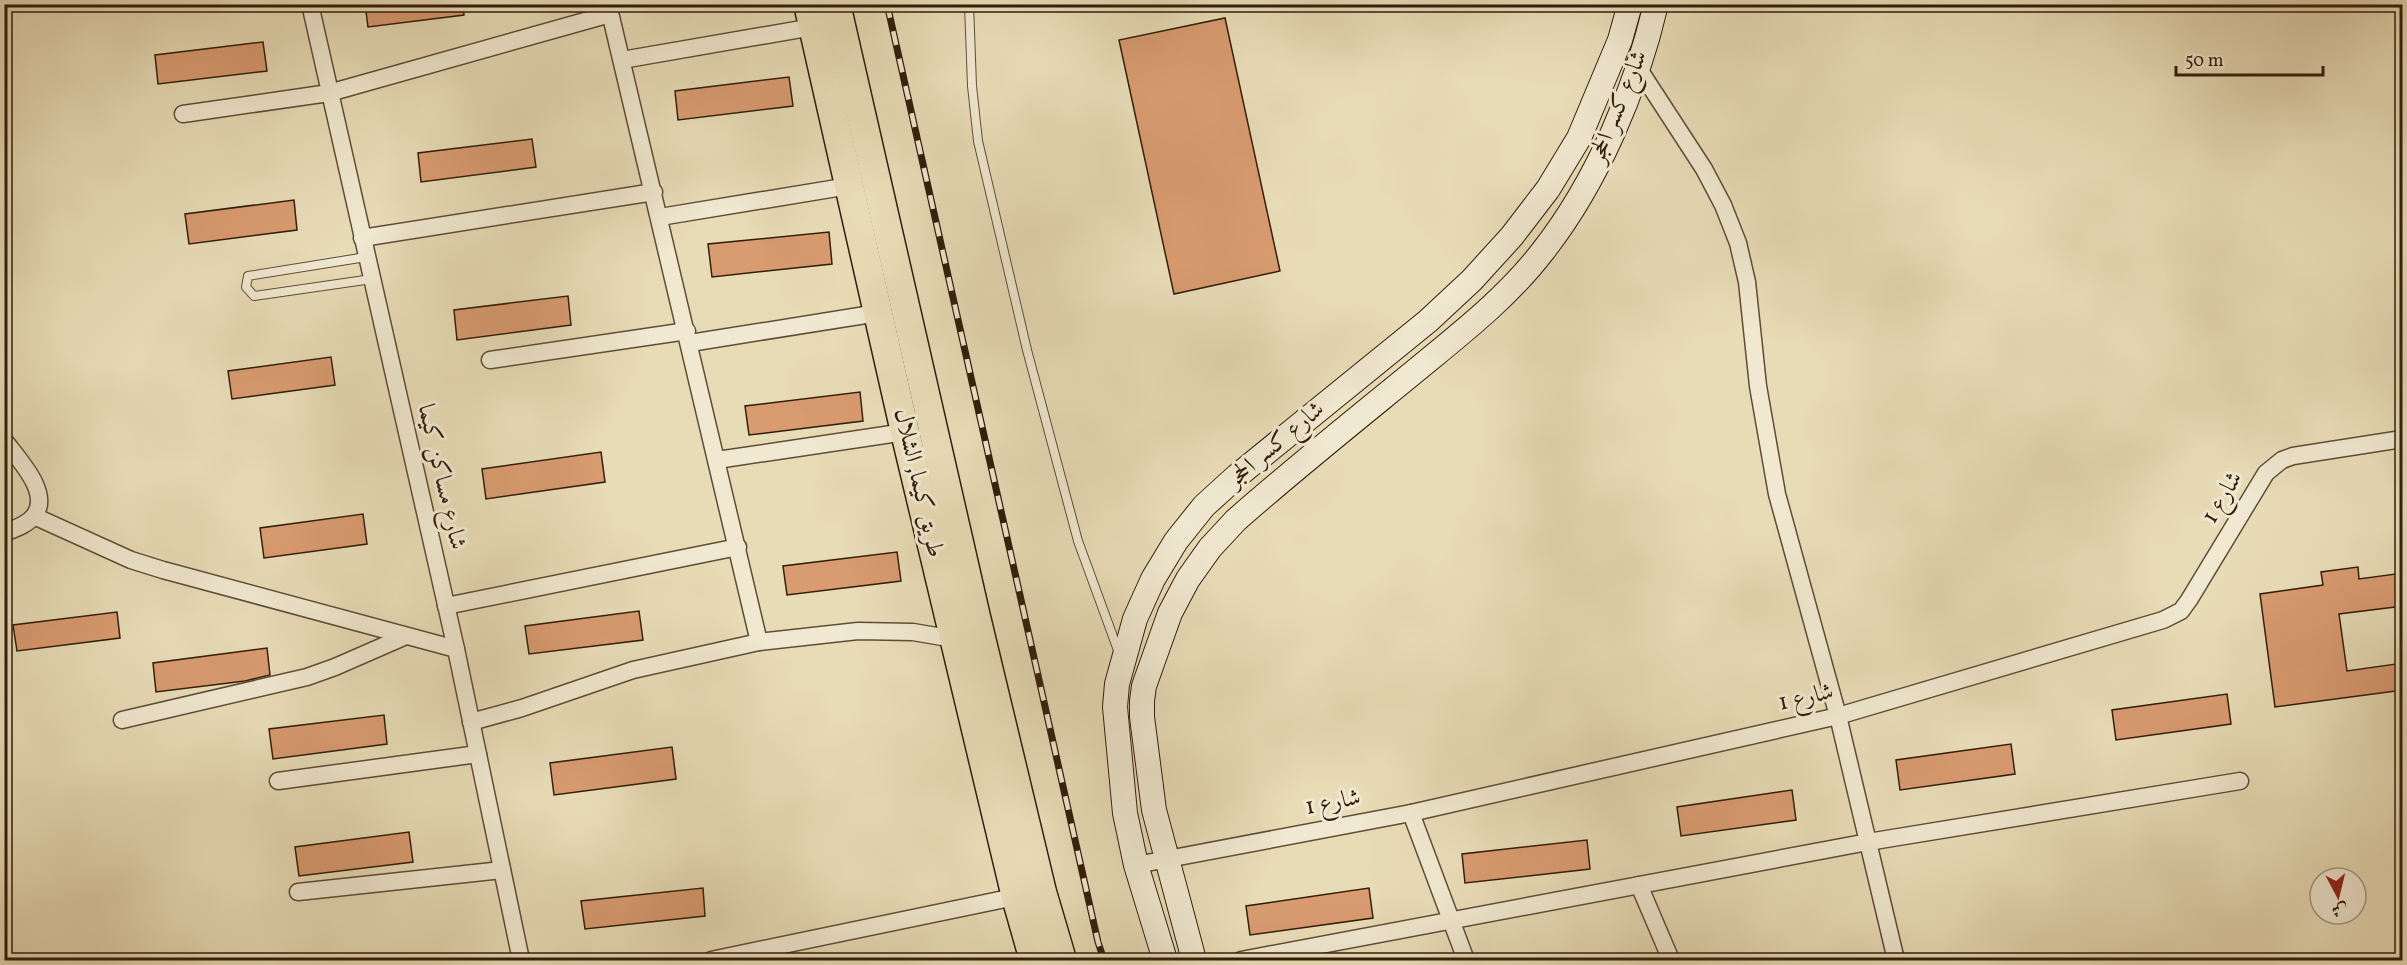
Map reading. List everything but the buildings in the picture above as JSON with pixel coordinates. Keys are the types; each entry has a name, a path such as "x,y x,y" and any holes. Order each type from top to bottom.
{"highway":[{"name":"طريق كيما, الشلال","path":"836,4 976,617 1029,894 1034,960"},
{"name":"طريق كيما, الشلال","path":"811,16 954,639 1029,894 1062,960"}],"main road":[{"name":"شارع كسر الحجر","path":"1165,960 1136,865 1125,813 1115,707 1123,662 1135,620 1153,579 1176,541 1204,506 1237,476 1428,321 1472,280 1512,236 1548,189 1579,138 1620,40 1630,4"},
{"name":"شارع كسر الحجر","path":"1194,960 1154,810 1142,717 1144,686 1170,613 1188,579 1210,548 1236,520 1504,296 1543,251 1582,192 1604,150 1638,68 1656,4"},
{"path":"1123,662 1144,686"}],"street":[{"name":"شارع مساكن كيما","path":"310,4 456,649 521,960"},
{"path":"183,114 329,93 609,9 759,642"},
{"path":"622,60 811,16"},
{"path":"1620,40 1704,169 1723,205 1738,243 1747,282 1758,386 1777,494 1838,716 1896,960"},
{"path":"660,218 849,186"},
{"path":"362,238 654,192"},
{"path":"490,360 878,313"},
{"path":"717,460 905,432"},
{"name":"شارع 1","path":"1136,865 1411,813 1838,716 2172,616 2181,611 2189,600 2273,466 2293,456 2403,439"},
{"path":"4,440 33,480 39,498 34,516 21,526 4,533"},
{"path":"34,516 131,560 456,649"},
{"path":"446,606 738,547"},
{"path":"471,722 522,708 633,670 759,642 858,631 913,632 954,639"},
{"path":"122,720 273,687 307,677 406,636"},
{"path":"278,781 478,754"},
{"path":"1241,960 1868,842 2240,781"},
{"path":"1411,813 1449,921 1466,960"},
{"path":"298,892 502,870"},
{"path":"1639,885 1671,960"},
{"path":"711,960 768,954 1029,894"}],"lane":[{"path":"969,4 972,86 978,141 986,176 1027,350 1078,541 1123,662"},
{"path":"366,257 248,276 246,287 254,296 372,279"}],"railway":[{"path":"887,4 1098,942 1104,960"}]}
